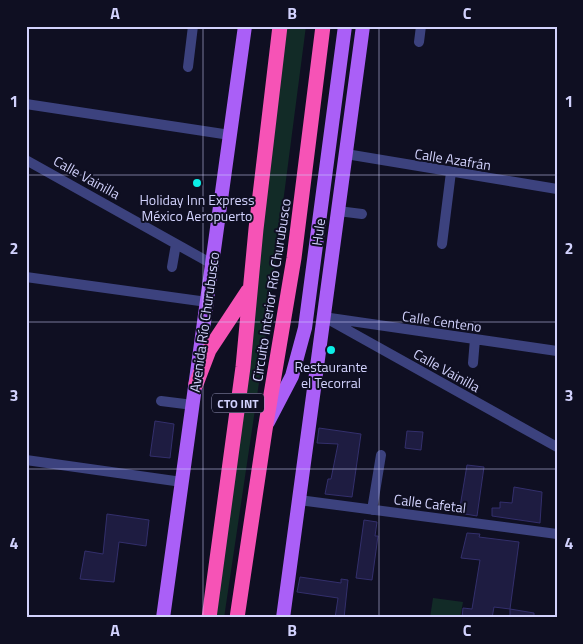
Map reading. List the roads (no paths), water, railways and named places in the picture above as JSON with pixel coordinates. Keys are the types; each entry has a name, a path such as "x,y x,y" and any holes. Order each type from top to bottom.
{"highway":[{"name":"Circuito Interior Río Churubusco","path":"209,618 243,367 249,289 280,26"},
{"name":"Circuito Interior Río Churubusco","path":"237,618 265,430 294,258 323,26"},
{"path":"196,384 210,350 249,289"}],"main road":[{"name":"Avenida Río Churubusco","path":"163,618 245,26"},
{"name":"Hule","path":"265,430 292,376 305,328 345,26"},
{"path":"284,618 363,26"}],"street":[{"path":"188,67 193,26"},
{"path":"419,42 421,26"},
{"path":"26,104 230,135"},
{"name":"Calle Azafrán","path":"346,154 557,189"},
{"name":"Calle Vainilla","path":"26,160 212,264"},
{"path":"442,244 451,172"},
{"path":"338,211 362,214"},
{"path":"172,267 176,244"},
{"path":"26,277 207,302"},
{"name":"Calle Vainilla","path":"324,317 557,447"},
{"name":"Calle Centeno","path":"324,317 557,352"},
{"path":"473,363 475,339"},
{"path":"161,401 192,405"},
{"path":"372,510 381,455"},
{"path":"26,460 182,482"},
{"name":"Calle Cafetal","path":"299,500 557,534"}],"place":[{"name":"Holiday Inn Express México Aeropuerto","path":"197,183"},
{"name":"Restaurante el Tecorral","path":"331,350"}]}
